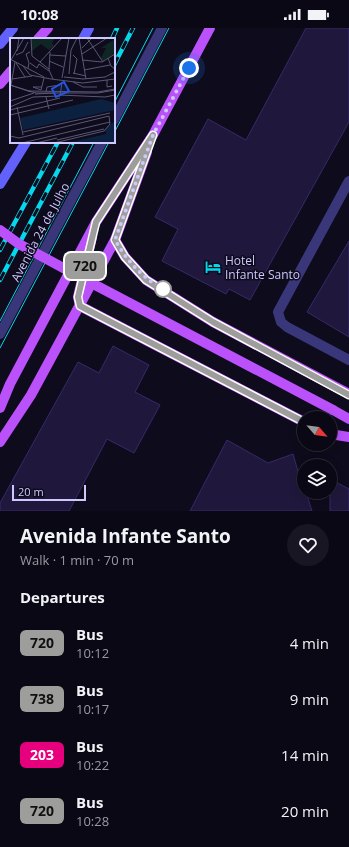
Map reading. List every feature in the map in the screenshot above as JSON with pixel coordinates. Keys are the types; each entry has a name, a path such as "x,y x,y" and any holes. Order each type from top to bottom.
{"main road":[{"path":"39,38 48,28"},
{"path":"0,408 10,384 96,222 153,135 210,28"},
{"path":"0,84 10,72"},
{"path":"0,442 32,395 115,240 153,135"},
{"path":"80,306 78,297 96,222"},
{"path":"0,230 19,244 80,278 349,418"},
{"path":"115,240 125,257 146,280 213,322 349,394"},
{"path":"80,306 297,418"},
{"path":"337,435 349,437"}],"street":[{"path":"0,44 14,28"},
{"path":"84,38 89,28"},
{"path":"115,118 162,28"},
{"path":"0,184 25,143"},
{"name":"Avenida 24 de Julho","path":"0,334 101,143"},
{"path":"349,181 280,304 278,312 280,322 287,327 349,360"}],"building":[{"path":"306,28 349,28 349,122 250,300 229,289 226,294 162,261 178,229 155,217 208,119 246,140"},
{"path":"349,241 349,337 307,312"},
{"path":"113,346 149,365 135,392 160,405 134,453 107,439 69,511 0,511 0,503 78,362 99,373"},
{"path":"227,440 268,463 293,454 297,468 297,499 308,499 312,511 190,511"},
{"path":"337,483 349,489 349,511 330,511 330,499 337,499"}],"tram line":[{"path":"115,101 153,28"},
{"path":"115,131 169,28"},
{"path":"0,321 93,143"},
{"path":"0,348 108,143"}],"railway":[{"path":"112,38 117,28"},
{"path":"115,63 133,28"},
{"path":"0,250 57,143"},
{"path":"0,280 72,143"}],"bus line":[{"name":"720","path":"297,419 80,306 78,297 96,222 153,135 115,240 125,257 146,280 163,289 213,322 349,395"}],"place":[{"name":"Hotel Infante Santo","path":"213,267"}],"route":[{"path":"163,289 146,280 125,257 115,240 153,135 189,68"}]}
